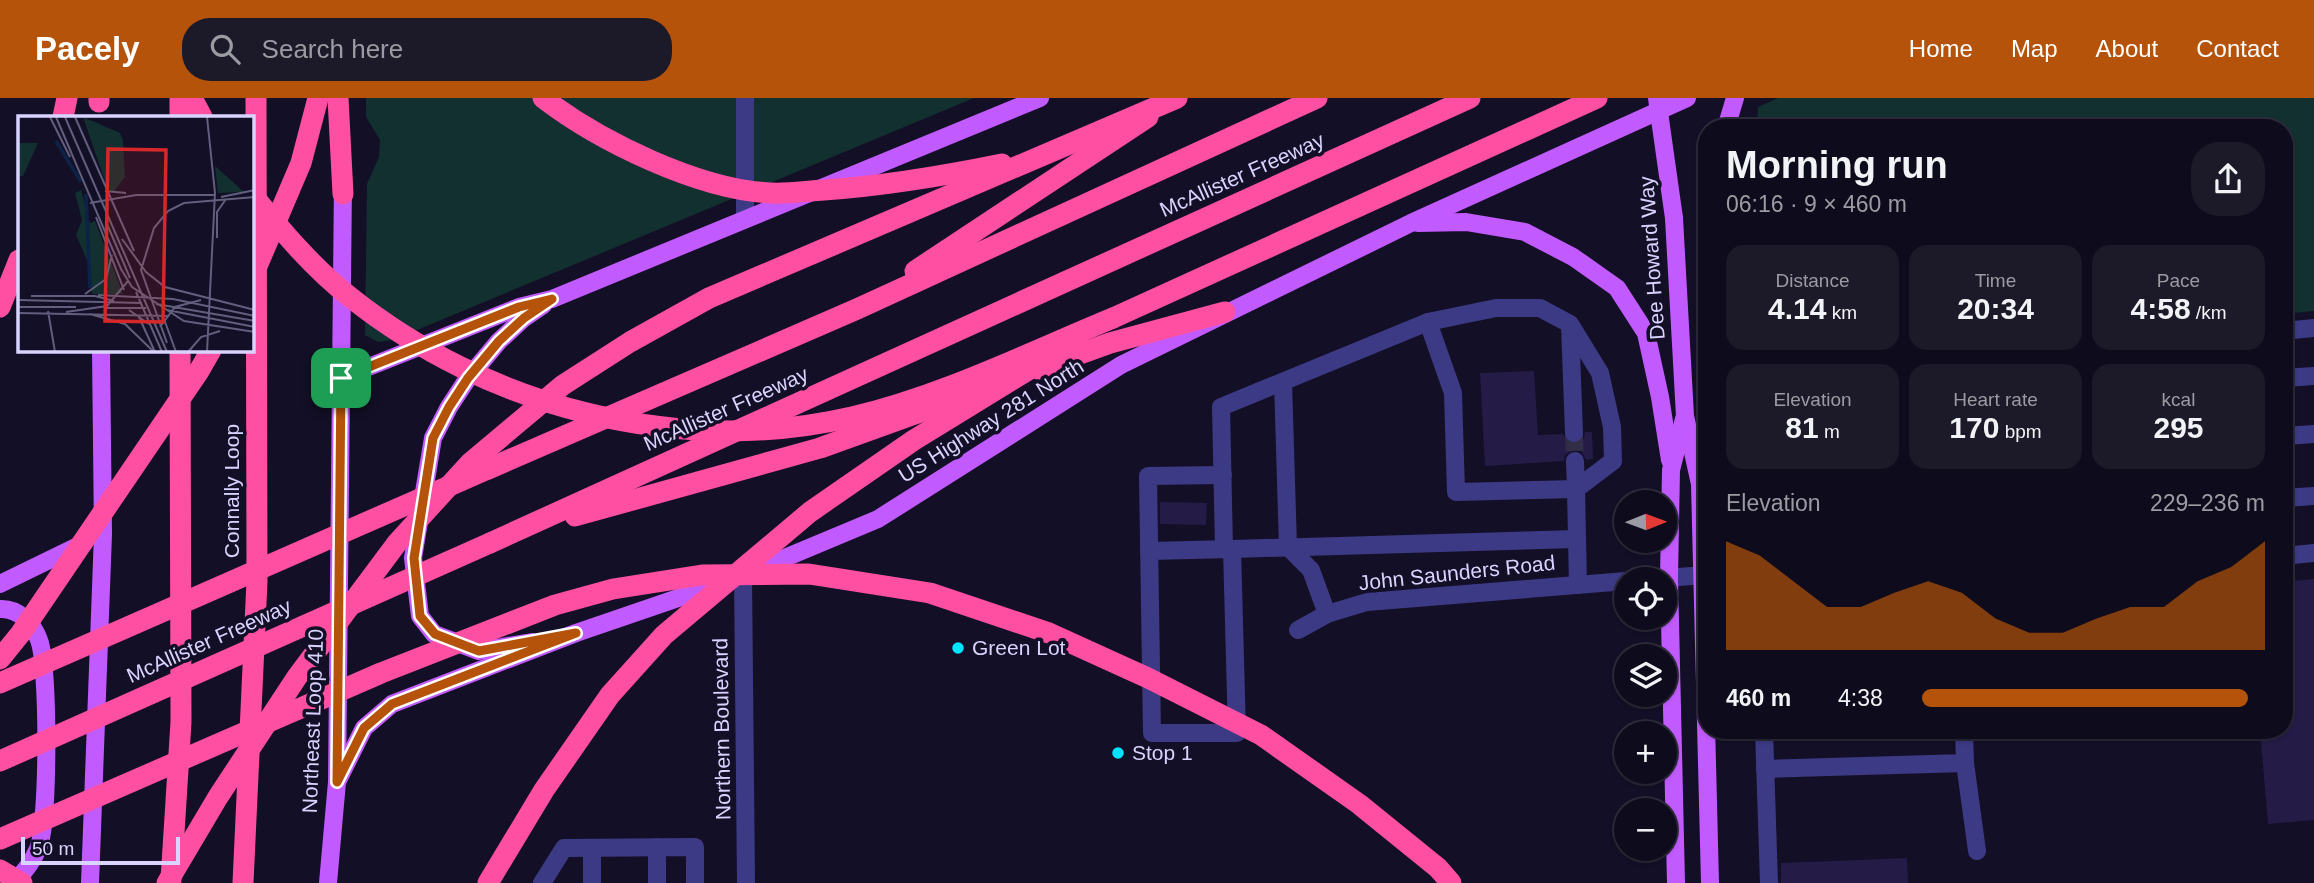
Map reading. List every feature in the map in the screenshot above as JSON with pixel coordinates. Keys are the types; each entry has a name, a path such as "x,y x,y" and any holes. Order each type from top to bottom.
{"highway":[{"path":"63,116 67,98"},
{"path":"180,98 180,116"},
{"path":"192,98 201,116"},
{"name":"Connally Loop","path":"243,883 257,581 256,98"},
{"path":"254,273 301,163 318,98"},
{"path":"338,98 343,194"},
{"path":"542,98 572,119 636,153 733,188 771,193 859,187 936,177 1052,153"},
{"path":"169,883 218,797 297,677 397,543 470,463 563,385 630,342 709,298 1177,98"},
{"path":"857,309 1177,98"},
{"name":"McAllister Freeway","path":"0,683 857,309 1317,98"},
{"name":"McAllister Freeway","path":"0,761 1470,98"},
{"path":"254,196 292,240 348,296 409,339 456,365 523,395 563,408 634,423 712,430 784,428 851,417 916,398 1113,318 1597,98"},
{"path":"0,307 18,262"},
{"path":"499,538 820,448 1110,343 1226,312"},
{"path":"488,883 544,790 610,695 664,635 810,512 914,440 1113,318"},
{"path":"169,883 181,722 180,352"},
{"path":"0,659 37,610 210,352"},
{"path":"0,839 381,673 555,604 613,589 702,575 809,574 930,593 1049,633 1149,677 1261,736 1359,804 1438,868 1451,883"},
{"path":"0,870 22,883"}],"main road":[{"name":"Northeast Loop 410","path":"328,883 337,782 344,98"},
{"path":"341,378 519,307 552,299 1040,98"},
{"name":"Dee Howard Way","path":"1657,98 1674,218 1685,416 1698,475"},
{"name":"US Highway 281 North","path":"337,782 364,728 392,704 576,633 743,575 878,519 1121,365 1410,223 1687,98"},
{"path":"1729,119 1735,98"},
{"path":"1410,223 1466,222 1525,232 1573,257 1617,288 1646,333 1660,397 1671,470"},
{"path":"552,299 524,318 499,341 468,378 449,407 433,438 414,558 420,616 435,634 479,651 576,633"},
{"path":"90,883 103,534 101,352"},
{"name":"Dee Howard Way","path":"1669,567 1671,470 1685,416"},
{"path":"0,584 103,534"},
{"path":"0,609 8,608 27,618 39,640 45,673 45,814 39,847 23,874 13,883"},
{"name":"Dee Howard Way","path":"1670,630 1676,883"},
{"name":"Dee Howard Way","path":"1707,739 1710,883"}],"street":[{"path":"745,98 745,218"},
{"path":"1223,474 1148,475 1152,733 1237,733 1222,407 1429,322 1496,308 1540,308 1570,324 1600,373 1612,426 1613,461 1576,489 1456,492 1453,393 1429,322"},
{"path":"1570,324 1574,433"},
{"path":"2293,330 2314,328"},
{"path":"2293,377 2314,376"},
{"path":"1283,382 1288,547 1311,570 1327,614"},
{"path":"2293,435 2314,434"},
{"path":"1575,461 1578,584"},
{"path":"2293,497 2314,496"},
{"path":"1149,551 1577,539"},
{"path":"2293,555 2314,554"},
{"name":"Northern Boulevard","path":"743,575 746,883"},
{"path":"1677,577 1698,576"},
{"name":"John Saunders Road","path":"1298,630 1327,614 1367,602 1614,582"},
{"path":"1764,739 1769,883"},
{"path":"1964,739 1977,851"},
{"path":"1765,769 1965,764"},
{"path":"657,847 657,883"},
{"path":"542,883 564,848 657,847 695,847 695,883"},
{"path":"592,848 592,883"}],"green space":[{"path":"366,98 974,98 393,340 378,342 365,335 367,184 379,157 380,140 366,117"},
{"path":"1778,98 2314,98 2314,311 2293,313 2293,119 1757,119 1758,107"}],"building":[{"path":"1534,371 1538,435 1563,434 1568,443 1575,444 1584,439 1585,432 1592,432 1593,459 1586,460 1581,451 1574,450 1565,455 1564,461 1485,466 1480,373"},
{"path":"1160,502 1207,503 1206,525 1160,524"},
{"path":"2314,579 2314,820 2268,824 2261,739 2293,739 2293,581"},
{"path":"1907,858 1908,883 1781,883 1781,863"}],"tunnel":[{"path":"1574,433 1575,461"}],"place":[{"name":"Green Lot","path":"958,648"},
{"name":"Stop 1","path":"1118,753"}],"route":[{"path":"552,299 524,318 499,341 468,378 449,407 433,438 414,558 420,616 435,634 479,651 576,633 392,704 364,728 337,782 338,701 341,378 380,365 519,307 552,299"}]}
